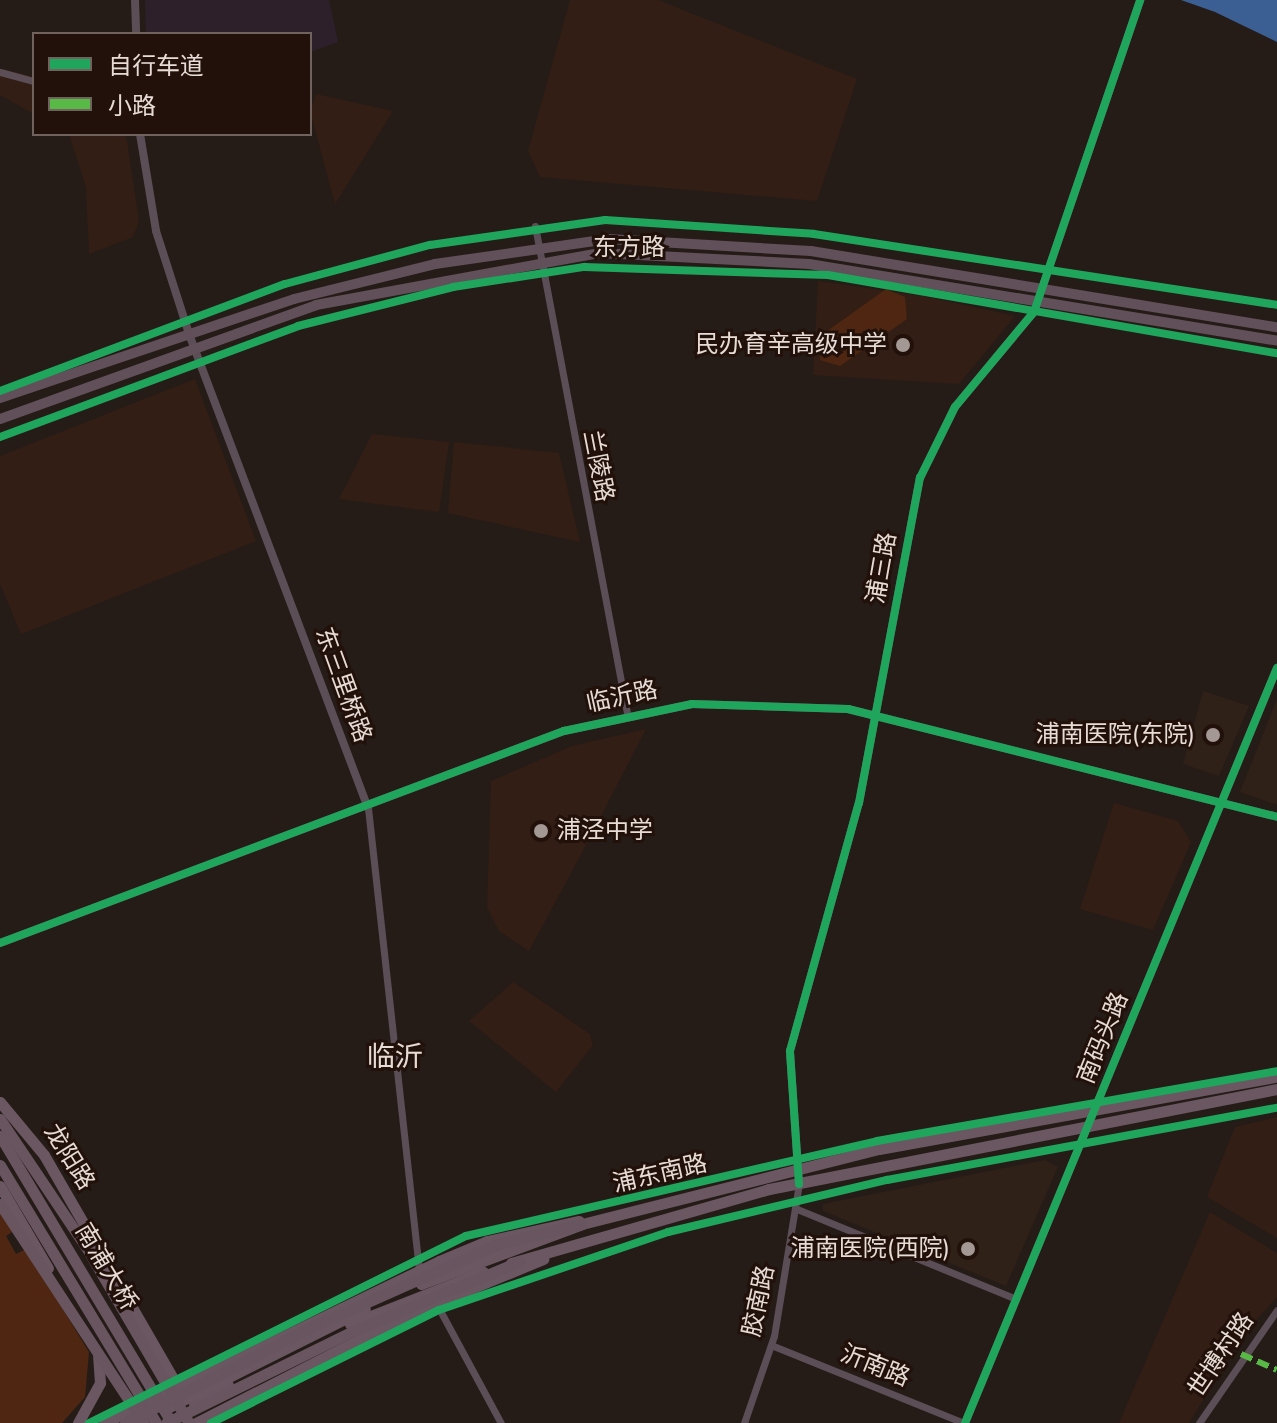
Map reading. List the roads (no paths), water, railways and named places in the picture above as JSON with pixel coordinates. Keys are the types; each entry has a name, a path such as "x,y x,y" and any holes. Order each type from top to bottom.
{"highway":[{"path":"0,1119 54,1194 189,1423"},
{"name":"南浦大桥","path":"0,1136 169,1423"},
{"name":"南浦大桥","path":"0,1165 154,1423"},
{"path":"0,1204 144,1423"},
{"path":"125,1423 316,1325 498,1244 582,1224"},
{"path":"169,1423 288,1362 520,1261"}],"main road":[{"name":"东方路","path":"0,419 191,339 308,295 538,246 701,240 1277,327"},
{"name":"东方路","path":"0,398 191,339 316,305 600,253 809,264 1277,341"},
{"name":"浦东南路","path":"154,1423 186,1403 387,1298 582,1224 879,1149 1094,1113 1277,1077"},
{"name":"浦东南路","path":"136,1423 186,1403 394,1304 573,1245 799,1184 1086,1131 1277,1089"},
{"name":"龙阳路","path":"0,1102 44,1155 186,1403"},
{"path":"0,1186 100,1361 97,1394 78,1423"},
{"name":"浦东南路","path":"104,1423 419,1270 500,1237 615,1218"},
{"name":"浦东南路","path":"196,1423 436,1303 573,1245"}],"street":[{"path":"135,0 136,32"},
{"name":"浦三路","path":"799,1184 790,1051 878,715 925,462 955,407 1042,290 1139,4"},
{"path":"0,72 32,80"},
{"name":"东三里桥路","path":"140,136 156,231 191,339 368,808 419,1270"},
{"name":"兰陵路","path":"535,226 538,263 627,713"},
{"name":"南码头路","path":"964,1423 1277,668"},
{"name":"临沂路","path":"0,943 627,713 758,701 878,715 1220,808 1277,817"},
{"name":"胶南路","path":"744,1423 771,1345 799,1184"},
{"path":"797,1209 1016,1299"},
{"path":"436,1303 501,1423"},
{"name":"世博村路","path":"1199,1423 1277,1310"},
{"name":"沂南路","path":"771,1345 964,1423"}],"water":[{"path":"1181,0 1277,0 1277,42 1215,12"}],"place":[{"name":"民办育辛高级中学","path":"903,345"},
{"name":"浦南医院(东院)","path":"1213,735"},
{"name":"浦泾中学","path":"541,831"},
{"name":"浦南医院(西院)","path":"968,1249"}],"district":[{"name":"临沂","path":"395,1057"}]}
